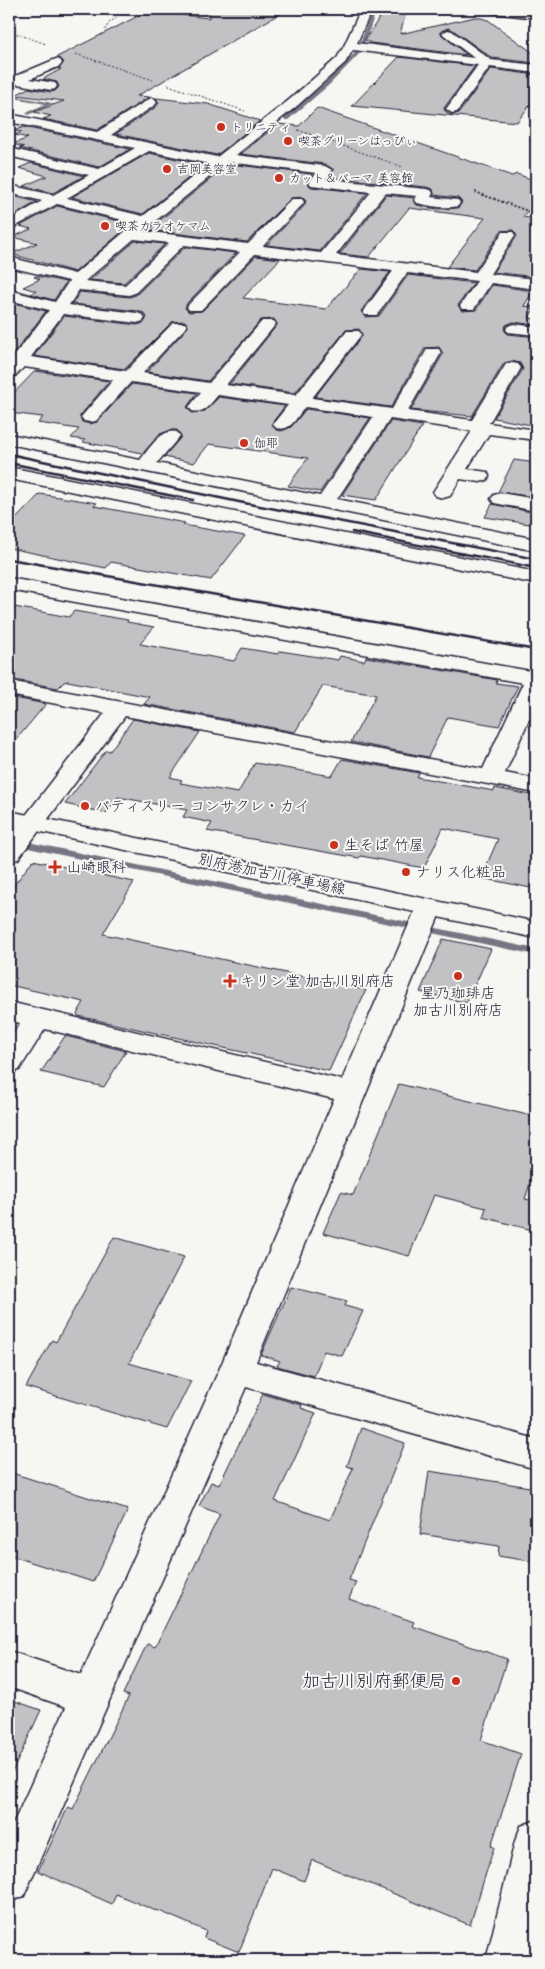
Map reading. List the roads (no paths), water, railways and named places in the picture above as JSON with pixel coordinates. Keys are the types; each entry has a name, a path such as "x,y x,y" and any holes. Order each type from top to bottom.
{"main road":[{"path":"16,358 59,308 76,282 146,221 223,160 341,60 350,46 366,9"},
{"path":"485,9 536,15"},
{"path":"448,33 486,61"},
{"path":"350,46 486,61 536,69"},
{"path":"452,109 486,61"},
{"path":"51,86 17,80 56,63"},
{"path":"9,68 38,71"},
{"path":"444,94 477,96"},
{"path":"99,137 151,102"},
{"path":"13,122 99,137 145,148 223,160 325,170 312,185 382,188 426,193 422,200 454,203"},
{"path":"9,226 145,148"},
{"path":"9,152 100,173"},
{"path":"325,258 382,188"},
{"path":"9,189 146,221"},
{"path":"195,308 297,202"},
{"path":"9,210 29,215"},
{"path":"268,212 285,214"},
{"path":"131,234 536,284"},
{"path":"468,306 508,235"},
{"path":"9,262 76,282 129,290 180,240"},
{"path":"393,307 374,309 403,268"},
{"path":"9,295 59,308 137,318"},
{"path":"198,408 212,388 257,348 268,324"},
{"path":"90,417 176,329 154,330"},
{"path":"514,329 533,332"},
{"path":"282,424 353,335"},
{"path":"325,503 391,414 413,372 433,353"},
{"path":"336,356 355,358"},
{"path":"16,358 128,376 536,434"},
{"path":"443,492 512,368"},
{"path":"144,466 171,436"},
{"path":"9,438 536,545"},
{"path":"9,472 536,578"},
{"path":"455,473 480,476"},
{"path":"501,499 536,504"},
{"path":"9,584 536,679 491,778"},
{"path":"9,688 536,786"},
{"path":"9,854 20,820 120,708"},
{"name":"別府港加古川停車場線","path":"20,820 423,923 536,930"},
{"path":"9,1881 236,1370 423,923"},
{"path":"9,1011 352,1093"},
{"path":"9,1063 38,1018"},
{"path":"236,1370 536,1454"},
{"path":"9,1669 90,1697"},
{"path":"508,1960 536,1840"}],"waterway":[{"path":"286,119 328,83 359,51 375,9"},
{"path":"9,96 48,103 63,108"},
{"path":"28,114 49,104"},
{"path":"9,289 44,299"},
{"path":"9,395 13,391"},
{"path":"9,841 536,952"}],"railway":[{"path":"9,454 244,503 536,559"},
{"path":"9,463 193,500"},
{"path":"352,532 536,568"},
{"path":"9,559 536,650"}],"place":[{"name":"トリニティ","path":"221,127"},
{"name":"喫茶グリーンはっぴぃ","path":"288,141"},
{"name":"吉岡美容室","path":"167,169"},
{"name":"カット＆パーマ 美容館","path":"279,178"},
{"name":"喫茶カラオケマム","path":"105,226"},
{"name":"伽耶","path":"244,443"},
{"name":"パティスリー コンサクレ・カイ","path":"85,806"},
{"name":"生そば 竹屋","path":"334,845"},
{"name":"山崎眼科","path":"55,867"},
{"name":"ナリス化粧品","path":"406,872"},
{"name":"星乃珈琲店 加古川別府店","path":"458,976"},
{"name":"キリン堂 加古川別府店","path":"230,981"},
{"name":"加古川別府郵便局","path":"456,1681"}]}
